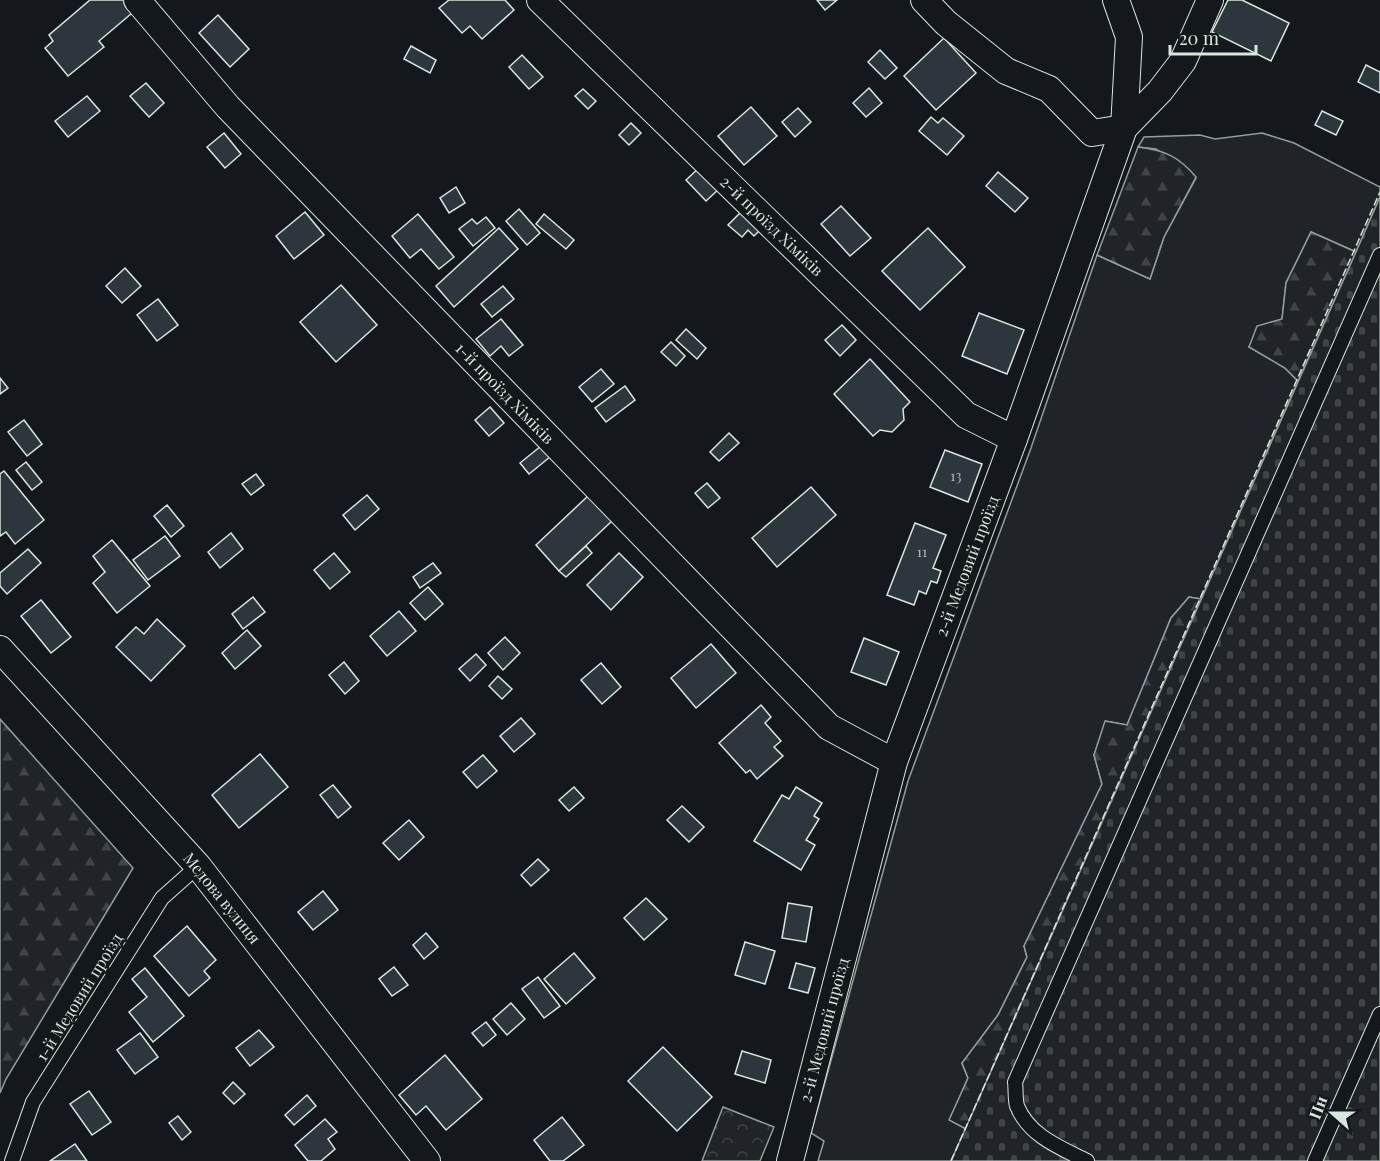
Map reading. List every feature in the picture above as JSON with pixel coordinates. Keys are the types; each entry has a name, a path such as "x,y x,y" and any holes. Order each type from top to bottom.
{"street":[{"name":"1-й проїзд Хіміків","path":"137,0 228,107 829,727 894,762"},
{"name":"2-й проїзд Хіміків","path":"540,0 966,415 1014,439"},
{"path":"924,0 946,23 1006,71 1049,88 1092,133 1124,128 1129,37 1116,0"},
{"name":"2-й Медовий проїзд","path":"790,1161 894,762 1014,439 1124,128 1160,91 1183,61 1210,0"},
{"name":"Медова вулиця","path":"0,649 198,867 427,1161"}],"lane":[{"path":"1088,1161 1038,1134 1026,1120 1017,1104 1015,1082 1380,255"},
{"name":"1-й Медовий проїзд","path":"12,1161 33,1102 149,917 162,898 198,867"},
{"path":"1315,1161 1380,1014"}],"green space":[{"path":"1262,133 1294,143 1380,187 1380,197 1356,252 1311,232 1286,283 1282,320 1249,347 1285,368 1298,381 1201,599 1189,597 1171,618 1127,725 1106,721 1094,755 1102,784 1024,946 1027,957 998,1015 962,1063 968,1078 950,1120 966,1129 951,1161 818,1161 824,1141 811,1133 908,781 1031,448 1097,255 1150,279 1164,237 1196,178 1156,149 1138,147 1144,137 1200,135 1215,139"},
{"path":"1138,147 1156,150 1171,156 1184,164 1196,177 1164,237 1150,279 1097,255"},
{"path":"1380,197 1380,1161 951,1161 1356,252"},
{"path":"1311,232 1356,252 1298,381 1285,368 1249,347 1257,326 1282,319 1286,283"},
{"path":"1189,597 1201,599 966,1129 949,1120 968,1078 962,1063 998,1015 1027,957 1024,946 1102,784 1094,755 1105,721 1127,725 1171,618"},
{"path":"0,719 133,868 6,1079 0,1093"},
{"path":"723,1107 774,1127 760,1161 702,1161"}],"building":[{"path":"90,0 131,0 138,8 99,41 104,47 68,76 45,48 53,41 49,35"},
{"path":"449,0 505,0 514,10 482,39 470,26 462,33 439,8"},
{"path":"817,0 837,0 825,10"},
{"path":"1228,0 1242,0 1289,23 1271,61 1212,32"},
{"path":"218,15 249,49 230,67 199,33"},
{"path":"944,38 976,73 936,110 904,76"},
{"path":"411,46 436,60 430,73 404,59"},
{"path":"880,50 897,68 885,79 868,62"},
{"path":"522,55 543,77 529,89 509,67"},
{"path":"1366,65 1380,72 1380,93 1358,82"},
{"path":"146,83 164,103 149,117 130,96"},
{"path":"869,88 882,103 866,117 853,103"},
{"path":"583,89 596,101 588,109 575,96"},
{"path":"87,96 100,111 68,137 55,121"},
{"path":"751,107 777,136 744,165 718,136"},
{"path":"798,108 811,122 795,137 782,122"},
{"path":"1322,111 1343,121 1336,135 1315,125"},
{"path":"931,117 938,123 943,118 964,136 947,155 919,131"},
{"path":"631,123 641,133 629,145 619,135"},
{"path":"224,133 241,154 225,168 207,147"},
{"path":"700,167 720,188 706,201 686,180"},
{"path":"998,172 1028,198 1015,212 986,186"},
{"path":"456,187 465,203 449,213 440,198"},
{"path":"841,206 871,238 850,256 821,224"},
{"path":"745,208 764,226 754,236 748,230 742,237 728,225"},
{"path":"519,209 540,233 527,245 506,221"},
{"path":"305,212 324,235 294,259 276,236"},
{"path":"418,214 454,257 439,269 421,249 410,258 392,236"},
{"path":"544,214 574,240 566,249 536,224"},
{"path":"486,217 495,228 473,246 459,229 472,219 477,224"},
{"path":"499,228 518,249 454,307 436,286"},
{"path":"928,228 965,267 920,310 882,271"},
{"path":"125,268 141,286 122,303 106,286"},
{"path":"341,285 377,325 336,362 300,322"},
{"path":"503,286 514,299 492,317 481,304"},
{"path":"158,299 178,325 157,341 137,315"},
{"path":"979,313 1024,330 1007,374 962,356"},
{"path":"501,319 523,345 509,356 501,346 490,356 476,339"},
{"path":"842,325 856,340 840,356 825,340"},
{"path":"686,329 706,348 697,359 676,340"},
{"path":"671,342 685,356 676,366 661,352"},
{"path":"870,359 910,402 903,409 904,420 892,432 880,430 873,436 834,394"},
{"path":"601,369 614,384 592,402 579,387"},
{"path":"0,378 8,388 0,394"},
{"path":"625,386 635,400 606,422 595,408"},
{"path":"490,407 504,423 489,436 475,420"},
{"path":"24,420 42,444 27,456 8,432"},
{"path":"729,433 739,443 719,461 710,452"},
{"path":"541,446 550,457 529,474 520,463"},
{"path":"945,450 982,464 968,502 930,487"},
{"path":"26,462 42,482 32,490 16,470"},
{"path":"4,471 44,520 15,544 6,532 0,536 0,474"},
{"path":"256,474 264,485 251,495 242,484"},
{"path":"707,483 720,498 708,508 695,493"},
{"path":"811,487 836,515 777,567 752,538"},
{"path":"367,495 379,509 355,530 343,515"},
{"path":"589,495 613,520 559,571 536,545"},
{"path":"167,505 184,526 171,537 154,516"},
{"path":"915,523 946,535 933,568 941,571 937,583 931,581 926,594 919,591 914,605 887,595"},
{"path":"231,533 243,549 220,568 208,552"},
{"path":"165,536 180,556 148,580 133,560"},
{"path":"112,540 150,586 117,613 93,583 105,572 93,556"},
{"path":"586,546 592,553 566,577 559,571"},
{"path":"28,549 41,563 7,594 0,586 0,573"},
{"path":"334,553 350,572 330,589 314,570"},
{"path":"619,553 643,577 611,610 587,585"},
{"path":"433,563 441,573 420,588 413,577"},
{"path":"428,587 443,604 425,620 410,603"},
{"path":"253,597 265,612 243,629 232,614"},
{"path":"41,600 71,637 51,653 21,616"},
{"path":"399,611 416,631 387,656 370,636"},
{"path":"157,619 185,646 151,681 116,647 136,627 144,634"},
{"path":"247,630 261,646 235,669 222,653"},
{"path":"505,637 520,653 503,670 488,653"},
{"path":"864,638 899,652 886,685 851,672"},
{"path":"711,644 736,673 696,708 671,678"},
{"path":"476,654 486,665 470,681 459,669"},
{"path":"344,662 359,681 345,694 329,675"},
{"path":"601,663 621,687 602,704 581,680"},
{"path":"498,676 512,689 502,699 489,686"},
{"path":"761,705 771,717 765,723 781,741 774,747 783,756 757,779 750,770 746,773 719,743"},
{"path":"521,718 535,734 514,752 500,736"},
{"path":"260,754 288,787 239,828 212,795"},
{"path":"483,755 497,771 477,788 463,772"},
{"path":"333,785 351,807 338,818 320,795"},
{"path":"574,787 584,798 569,811 559,800"},
{"path":"796,787 822,803 814,816 819,819 806,840 815,845 801,870 754,841 782,795 789,799"},
{"path":"682,806 704,827 689,842 667,820"},
{"path":"409,820 424,837 399,860 383,843"},
{"path":"538,859 549,870 531,886 521,875"},
{"path":"323,891 338,910 313,930 298,912"},
{"path":"646,898 667,919 644,940 624,918"},
{"path":"788,903 812,907 806,942 782,938"},
{"path":"187,926 216,960 204,971 210,978 189,996 154,956"},
{"path":"426,933 438,947 424,959 413,945"},
{"path":"745,942 775,951 765,984 735,975"},
{"path":"574,953 595,978 566,1004 544,979"},
{"path":"796,963 815,968 808,993 789,988"},
{"path":"394,967 408,985 392,996 379,979"},
{"path":"145,968 184,1016 153,1042 129,1012 147,997 132,979"},
{"path":"538,977 560,1006 544,1018 522,989"},
{"path":"511,1003 525,1019 507,1035 493,1019"},
{"path":"486,1022 496,1035 483,1046 472,1033"},
{"path":"259,1030 274,1047 250,1066 236,1048"},
{"path":"140,1033 158,1057 135,1074 117,1050"},
{"path":"663,1047 712,1097 677,1131 628,1081"},
{"path":"742,1051 771,1060 765,1083 735,1074"},
{"path":"445,1055 482,1099 446,1130 426,1106 416,1115 399,1095"},
{"path":"233,1082 245,1094 234,1104 223,1093"},
{"path":"89,1091 111,1122 92,1135 70,1104"},
{"path":"307,1095 316,1106 294,1125 285,1115"},
{"path":"178,1116 191,1132 182,1140 169,1123"},
{"path":"562,1117 584,1145 563,1161 550,1161 534,1140"},
{"path":"325,1119 337,1132 328,1139 335,1149 321,1161 308,1161 295,1145"},
{"path":"75,1144 87,1161 50,1161"}],"fence":[{"path":"951,1161 1380,192"}]}
